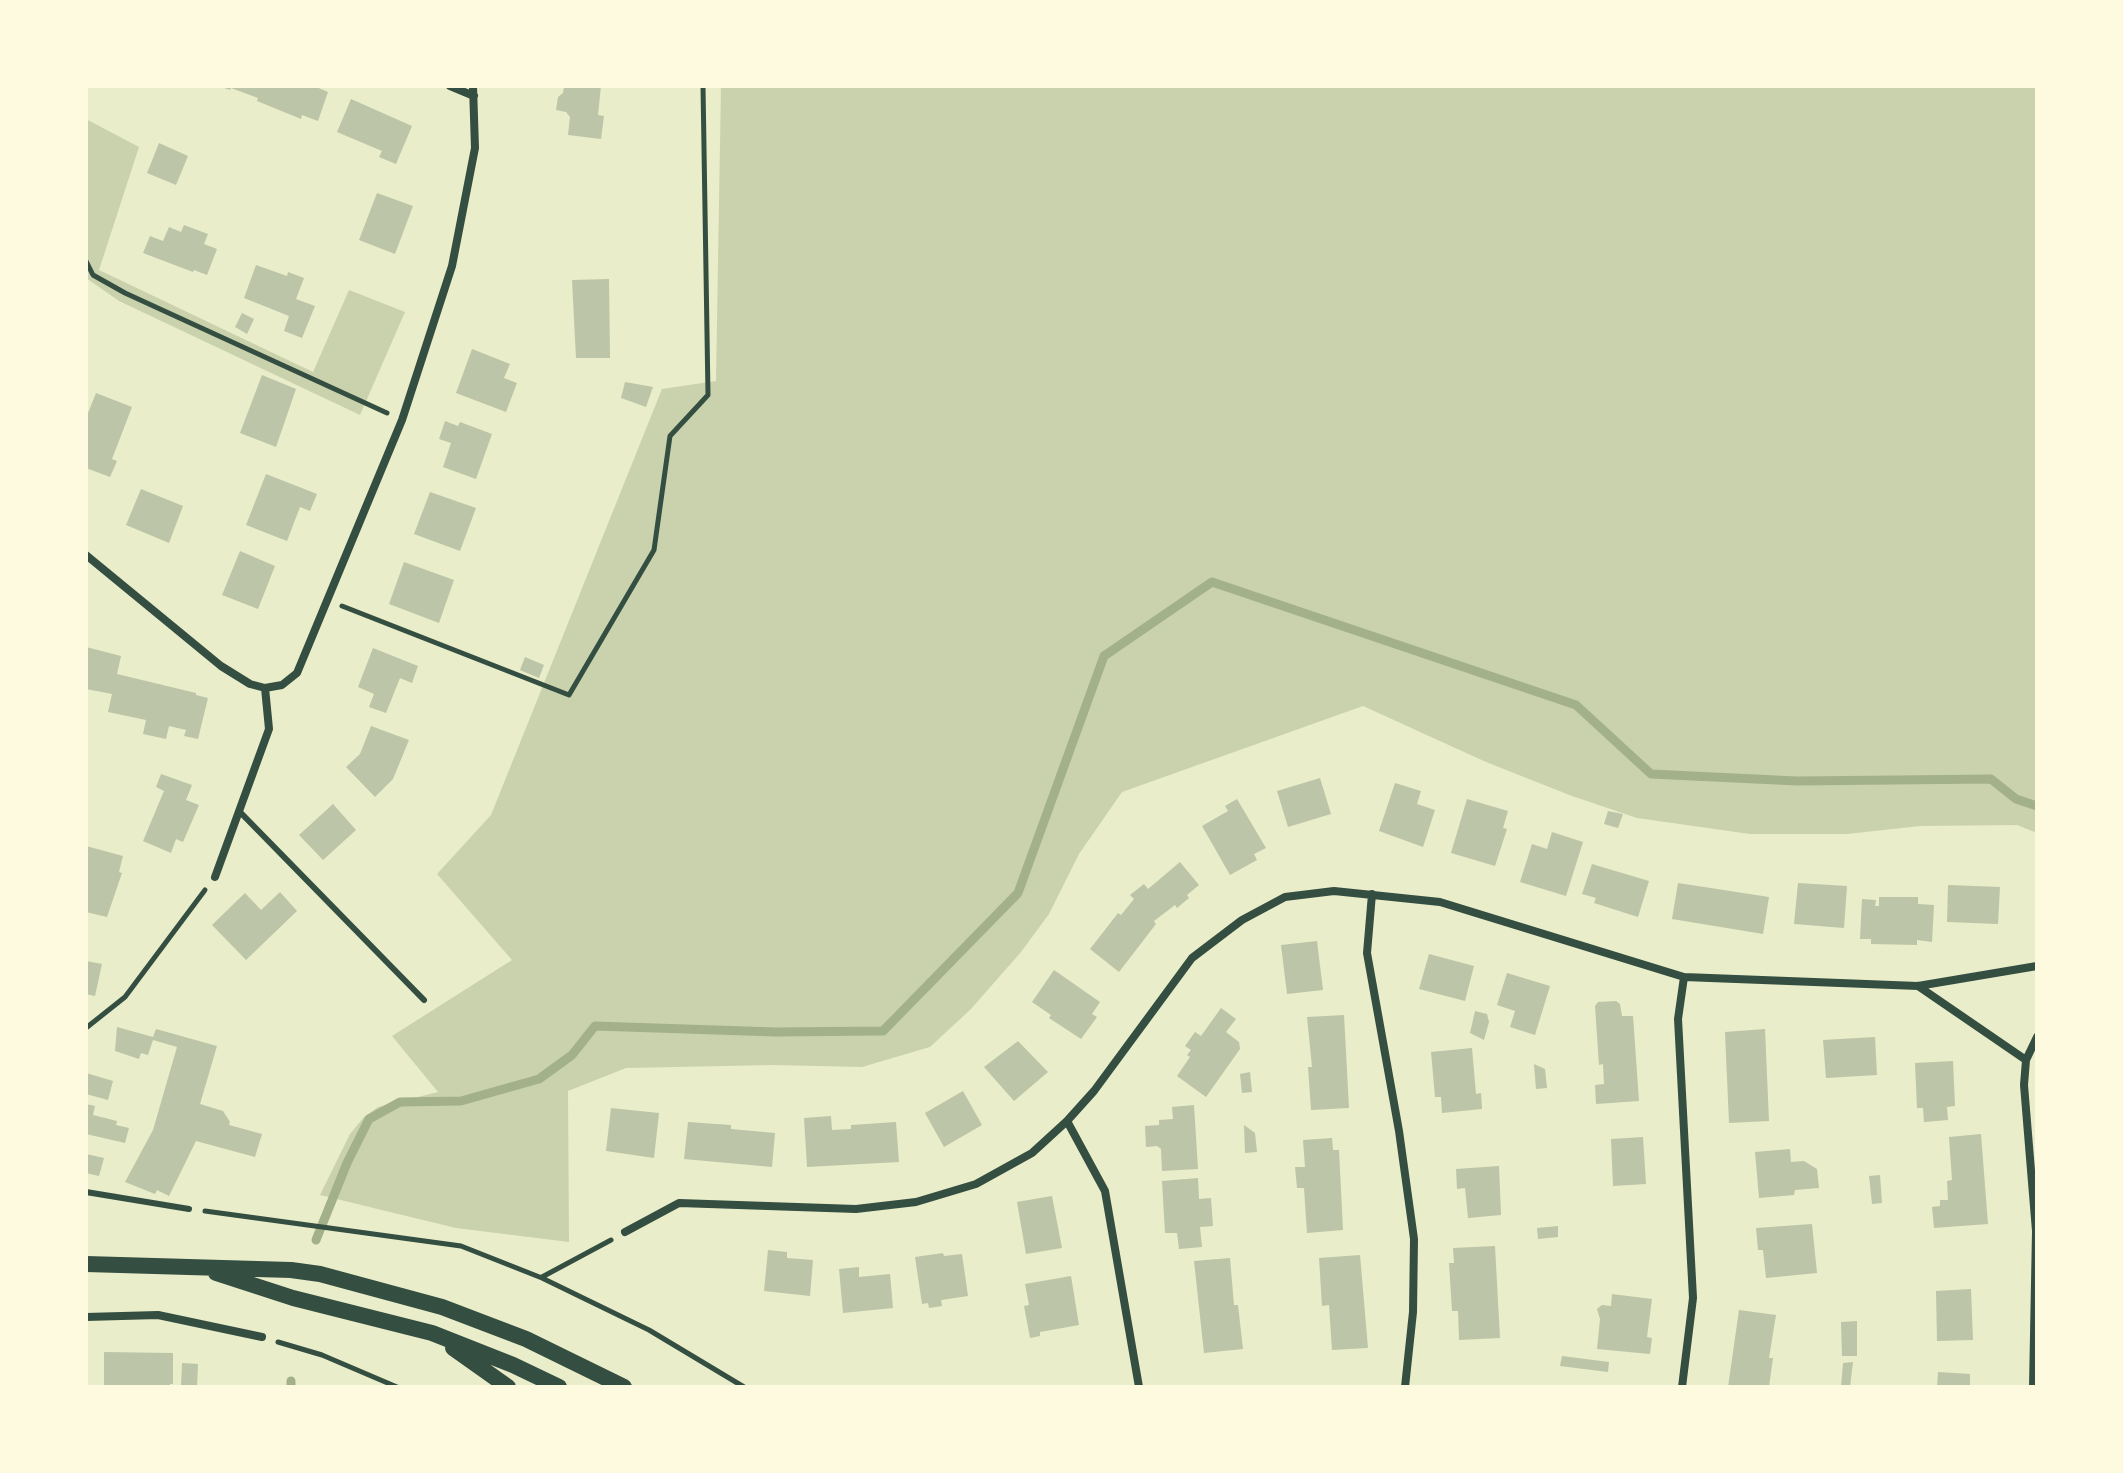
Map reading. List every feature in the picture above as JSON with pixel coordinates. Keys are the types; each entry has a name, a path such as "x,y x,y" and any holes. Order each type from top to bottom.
{"main road":[{"path":"86,1264 291,1270 320,1274 442,1307 526,1339 624,1387"},
{"path":"196,1267 293,1298 432,1333 559,1387"},
{"path":"432,1333 508,1387"}],"street":[{"path":"86,555 221,666 250,684 265,688 282,685 297,673 402,420 452,266 475,148 474,91 450,86"},
{"path":"215,877 269,729 265,688"},
{"path":"625,1232 679,1203 856,1209 916,1202 976,1184 1032,1153 1067,1121 1094,1091 1192,958 1242,920 1285,897 1334,891 1440,902 1684,977 1918,986 2037,966"},
{"path":"1372,894 1367,953 1399,1131 1414,1239 1413,1312 1405,1387"},
{"path":"1682,1387 1693,1298 1678,1019 1684,977"},
{"path":"1918,986 2026,1060"},
{"path":"2033,1387 2036,1231 2024,1085 2026,1060 2037,1037"},
{"path":"1067,1121 1105,1191 1139,1387"},
{"path":"86,1317 158,1315 262,1337"}],"lane":[{"path":"239,811 424,1000"},
{"path":"86,1192 189,1209"}],"path":[{"path":"327,601 569,695 654,550 670,436 708,395 703,86"},
{"path":"86,261 93,275 125,293 402,420"},
{"path":"86,1028 125,997 215,877"},
{"path":"189,1209 461,1246 542,1278 649,1330 744,1387"},
{"path":"542,1278 625,1232"},
{"path":"262,1337 322,1355 397,1387"}],"green space":[{"path":"721,86 2037,86 2037,833 2017,825 1920,826 1847,834 1750,834 1637,818 1486,762 1363,706 1122,792 1079,854 1049,914 1021,952 971,1009 930,1047 862,1067 626,1068 568,1091 569,1242 456,1228 320,1195 350,1134 364,1117 378,1107 438,1092 392,1036 512,960 437,874 491,815 662,389 716,381"},
{"path":"86,119 139,147 99,270 313,372 349,290 405,312 360,415 119,301 86,278"}],"building":[{"path":"219,86 314,86 328,92 318,121 302,115 301,119 257,101 258,98"},
{"path":"564,86 601,86 598,115 604,116 601,139 568,135 570,117 566,112 556,110"},
{"path":"351,99 412,126 396,164 379,157 382,151 337,132"},
{"path":"159,143 188,156 176,185 147,173"},
{"path":"377,193 413,206 395,254 359,240"},
{"path":"184,225 208,234 204,244 217,249 207,275 143,253 150,236 163,241 169,227 181,232"},
{"path":"256,265 287,276 288,272 304,278 296,299 315,306 302,338 284,331 289,316 244,298"},
{"path":"609,279 610,358 576,358 572,280"},
{"path":"242,313 254,319 247,334 235,327"},
{"path":"472,349 510,364 504,378 517,383 506,412 456,393"},
{"path":"262,375 296,389 276,447 240,433"},
{"path":"625,382 653,387 646,407 621,398"},
{"path":"96,393 132,407 112,459 117,461 110,477 86,468 86,418"},
{"path":"445,421 458,426 460,422 492,434 476,479 443,467 451,443 439,439"},
{"path":"266,474 317,494 310,511 300,507 287,541 246,525"},
{"path":"141,489 183,506 169,543 126,525"},
{"path":"430,492 476,508 460,551 414,534"},
{"path":"240,551 275,566 258,609 222,595"},
{"path":"404,562 454,580 439,623 389,604"},
{"path":"86,647 121,656 117,674 208,698 198,739 184,736 186,730 169,726 166,739 143,734 146,720 108,712 112,694 86,689"},
{"path":"373,648 418,666 412,683 400,678 386,713 369,707 374,694 358,687"},
{"path":"525,657 544,665 539,678 520,670"},
{"path":"371,726 409,740 393,779 375,797 346,767 360,754"},
{"path":"161,774 192,785 186,800 199,805 183,842 176,839 171,853 143,841 164,791 156,787"},
{"path":"1320,778 1331,814 1288,827 1277,791"},
{"path":"1395,783 1421,791 1417,804 1435,810 1423,847 1379,831"},
{"path":"1237,799 1266,848 1254,854 1257,860 1230,875 1202,826 1228,811 1225,806"},
{"path":"1467,799 1508,811 1503,828 1507,829 1495,866 1451,853"},
{"path":"333,804 356,830 323,860 299,835"},
{"path":"1608,811 1623,814 1618,828 1604,824"},
{"path":"1552,832 1583,842 1566,896 1520,882 1532,844 1547,849"},
{"path":"86,846 123,856 119,872 122,873 107,917 86,912"},
{"path":"1180,862 1199,885 1177,908 1175,905 1154,921 1156,924 1119,972 1090,949 1118,913 1121,915 1134,899 1130,895 1144,884 1148,889"},
{"path":"1592,864 1649,881 1638,917 1594,903 1596,898 1582,894"},
{"path":"1678,883 1769,897 1763,934 1672,919"},
{"path":"1798,883 1847,886 1844,928 1794,924"},
{"path":"1948,885 2000,887 1998,924 1947,922"},
{"path":"280,892 297,911 246,960 212,925 245,893 261,910"},
{"path":"1879,897 1918,897 1918,904 1934,905 1932,942 1917,940 1917,945 1871,944 1871,939 1860,939 1862,899 1876,900 1875,906 1879,906"},
{"path":"1317,941 1323,990 1287,994 1281,945"},
{"path":"1429,954 1474,966 1465,1001 1419,989"},
{"path":"86,961 102,964 95,996 86,994"},
{"path":"1054,970 1100,1002 1092,1014 1097,1017 1081,1039 1049,1018 1051,1015 1032,1002"},
{"path":"1507,973 1550,986 1535,1035 1510,1027 1515,1011 1497,1005"},
{"path":"1616,1001 1620,1004 1622,1016 1633,1016 1639,1101 1596,1104 1595,1085 1604,1084 1603,1064 1599,1065 1595,1006 1598,1002"},
{"path":"1221,1008 1236,1019 1226,1032 1239,1042 1240,1049 1206,1097 1177,1076 1190,1057 1187,1055 1191,1050 1185,1046 1195,1032 1201,1036"},
{"path":"1475,1011 1487,1014 1489,1022 1484,1040 1470,1033"},
{"path":"1344,1015 1349,1108 1311,1110 1308,1067 1312,1067 1307,1017"},
{"path":"117,1027 153,1037 156,1029 217,1046 200,1104 223,1111 229,1125 262,1134 255,1157 196,1141 169,1196 125,1182 153,1130 177,1047 153,1040 148,1055 141,1053 139,1059 115,1051"},
{"path":"1765,1029 1769,1121 1729,1123 1725,1032"},
{"path":"1875,1037 1877,1075 1826,1078 1823,1040"},
{"path":"1018,1041 1048,1072 1014,1101 984,1067"},
{"path":"1472,1048 1476,1094 1481,1093 1482,1109 1442,1113 1441,1097 1435,1097 1431,1052"},
{"path":"1953,1061 1955,1106 1947,1107 1948,1120 1924,1122 1923,1108 1917,1108 1915,1063"},
{"path":"1534,1064 1545,1069 1547,1088 1536,1089"},
{"path":"1250,1072 1252,1092 1242,1093 1240,1074"},
{"path":"86,1073 113,1081 108,1100 86,1094"},
{"path":"963,1091 982,1125 944,1147 925,1113"},
{"path":"86,1104 95,1106 93,1115 117,1121 116,1125 129,1128 125,1143 86,1134"},
{"path":"1194,1105 1198,1169 1162,1171 1161,1149 1157,1146 1146,1147 1145,1126 1159,1125 1159,1120 1173,1119 1172,1107"},
{"path":"611,1108 659,1113 654,1158 606,1151"},
{"path":"831,1116 832,1130 851,1129 851,1125 896,1122 899,1162 807,1167 804,1118"},
{"path":"688,1122 731,1125 731,1129 775,1133 772,1167 684,1159"},
{"path":"1244,1125 1255,1133 1257,1152 1245,1153"},
{"path":"1981,1134 1988,1224 1934,1228 1932,1207 1940,1206 1940,1200 1948,1200 1947,1181 1952,1180 1949,1137"},
{"path":"1643,1137 1646,1184 1613,1186 1611,1139"},
{"path":"1332,1138 1333,1150 1339,1150 1343,1230 1307,1233 1304,1188 1297,1188 1295,1167 1305,1167 1303,1140"},
{"path":"1790,1149 1791,1162 1804,1161 1817,1169 1819,1188 1795,1190 1794,1195 1759,1198 1755,1152"},
{"path":"86,1154 104,1158 99,1176 86,1173"},
{"path":"1499,1166 1501,1215 1468,1218 1465,1188 1457,1189 1456,1169"},
{"path":"1880,1175 1882,1203 1872,1204 1869,1176"},
{"path":"1198,1178 1199,1199 1211,1198 1213,1226 1200,1227 1202,1247 1179,1249 1177,1233 1165,1233 1162,1181"},
{"path":"1052,1196 1062,1248 1026,1254 1017,1202"},
{"path":"1812,1224 1817,1273 1766,1278 1763,1250 1758,1250 1756,1228"},
{"path":"1558,1226 1558,1237 1538,1239 1537,1228"},
{"path":"1495,1246 1500,1338 1459,1340 1458,1311 1452,1311 1449,1263 1454,1263 1453,1248"},
{"path":"768,1250 787,1252 787,1258 813,1260 810,1296 764,1291"},
{"path":"943,1253 944,1256 962,1254 968,1296 941,1300 942,1306 929,1308 928,1303 922,1304 915,1257"},
{"path":"1360,1255 1368,1348 1332,1350 1329,1305 1322,1306 1319,1258"},
{"path":"1230,1258 1234,1305 1238,1305 1243,1349 1204,1353 1194,1261"},
{"path":"859,1267 859,1277 890,1274 893,1308 843,1313 839,1269"},
{"path":"1071,1276 1079,1325 1040,1332 1040,1336 1030,1338 1024,1306 1029,1305 1025,1284"},
{"path":"1971,1289 1973,1340 1937,1341 1936,1291"},
{"path":"1612,1294 1652,1299 1647,1337 1652,1338 1650,1354 1597,1349 1600,1319 1597,1309 1602,1305 1611,1306"},
{"path":"1739,1310 1776,1315 1769,1358 1773,1358 1769,1387 1728,1387"},
{"path":"1857,1321 1857,1356 1842,1356 1841,1322"},
{"path":"104,1352 173,1353 173,1384 170,1387 104,1387"},
{"path":"1562,1356 1609,1362 1608,1372 1560,1366"},
{"path":"1853,1362 1850,1387 1841,1387 1843,1363"},
{"path":"182,1363 198,1364 197,1387 181,1387"},
{"path":"1938,1372 1970,1374 1970,1387 1937,1387"}],"waterway":[{"path":"316,1240 347,1163 369,1119 400,1102 461,1101 539,1079 572,1055 595,1026 776,1032 883,1031 1018,893 1104,656 1212,582 1576,705 1651,774 1797,781 1991,779 2016,799 2037,806"},
{"path":"291,1381 291,1387"}]}
